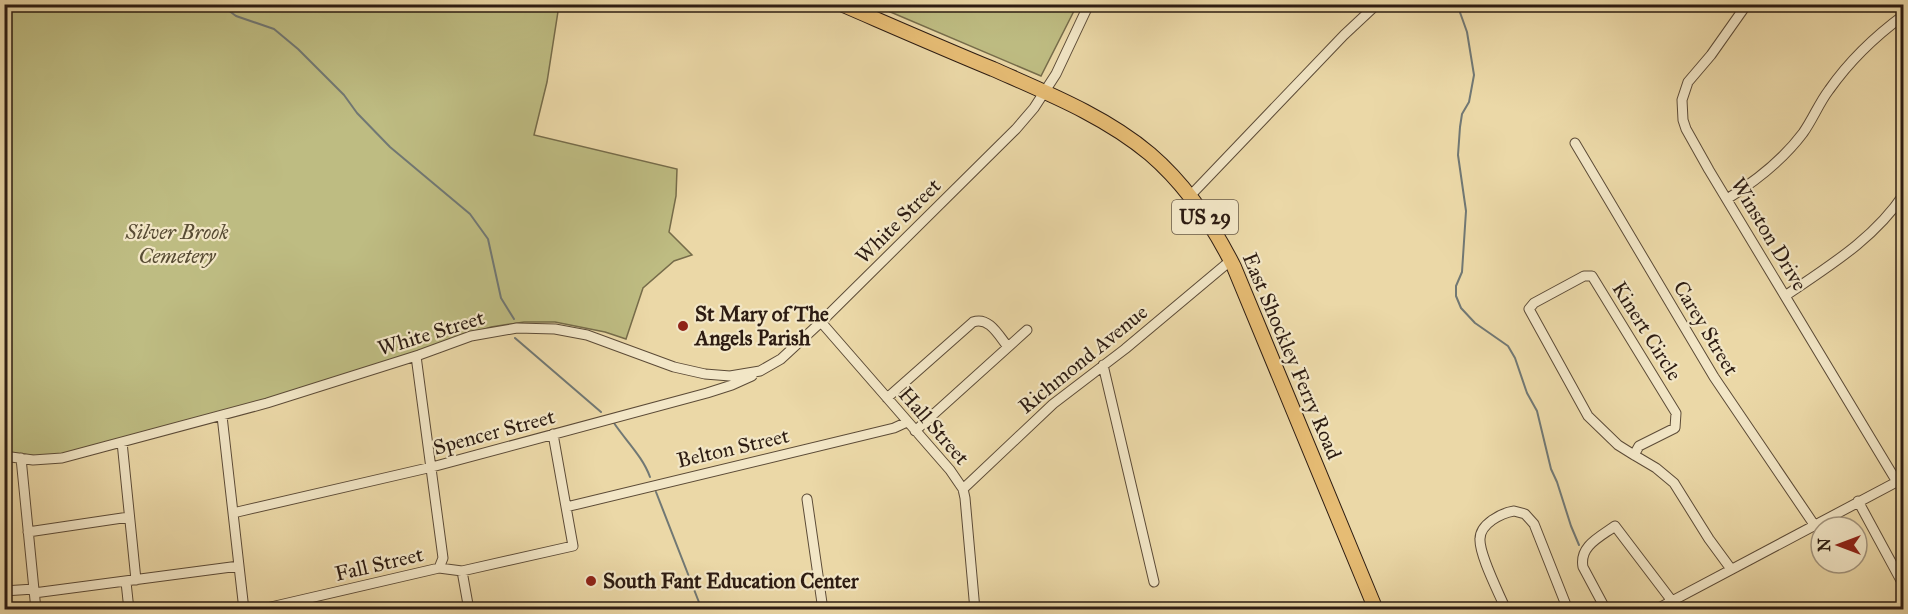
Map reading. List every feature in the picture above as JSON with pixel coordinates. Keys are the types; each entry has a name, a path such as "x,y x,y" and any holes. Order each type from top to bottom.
{"highway":[{"name":"East Shockley Ferry Road","path":"841,4 1085,112 1130,139 1158,161 1190,196 1209,222 1230,261 1376,609"}],"street":[{"name":"White Street","path":"4,456 33,460 62,458 222,416 416,356 471,336 517,328 555,328 587,335 688,371 730,376 759,371 789,352 821,322 1016,129 1045,93 1089,4"},
{"name":"Winston Drive","path":"1747,4 1711,55 1688,82 1682,100 1683,120 1686,129 1785,296 1900,480"},
{"path":"1190,196 1344,35 1375,6"},
{"path":"1727,199 1755,182 1789,150 1803,134 1827,92 1844,70 1878,34 1904,15"},
{"name":"Carey Street","path":"1575,143 1720,387 1809,517"},
{"path":"1785,296 1850,251 1878,226 1904,194"},
{"name":"Richmond Avenue","path":"963,489 1053,404 1125,349 1230,261"},
{"name":"Kinert Circle","path":"1634,455 1639,446 1675,428 1676,413 1592,276 1584,276 1534,303 1529,309 1588,416 1618,445 1634,455 1656,468 1674,483 1709,539 1731,568"},
{"path":"887,398 973,322 980,320 987,322 1008,347"},
{"name":"Hall Street","path":"821,322 950,470 963,489 975,609"},
{"path":"915,430 1028,330"},
{"name":"Fall Street","path":"258,609 439,568 443,558 416,356"},
{"path":"1103,364 1154,582"},
{"name":"Spencer Street","path":"233,513 432,467 730,386 759,371"},
{"path":"222,416 244,609"},
{"name":"Belton Street","path":"566,507 894,428 908,422"},
{"path":"439,568 462,571 573,546 553,434"},
{"path":"122,442 129,517 131,581 129,609"},
{"path":"21,458 36,609"},
{"path":"1834,515 1900,480"},
{"path":"807,499 823,609"},
{"path":"1858,501 1904,586"},
{"path":"1506,609 1481,548 1479,536 1493,519 1514,511 1525,514 1530,519 1568,609"},
{"path":"28,532 129,517"},
{"path":"1606,609 1583,567 1582,555 1589,544 1615,526 1672,600"},
{"path":"1656,609 1809,529"},
{"path":"4,591 34,591 131,581 239,566"},
{"path":"462,571 469,609"}],"green space":[{"name":"Silver Brook Cemetery","path":"4,5 559,5 547,82 534,135 677,169 676,196 669,232 692,255 674,261 643,288 626,339 605,332 555,322 524,322 491,327 305,390 62,455 45,457 5,452"},
{"path":"874,5 1077,5 1041,76"}],"waterway":[{"path":"220,4 236,16 274,29 298,49 344,95 357,113 390,147 470,214 488,239 501,298 514,319"},
{"path":"1457,4 1467,32 1474,75 1469,102 1462,114 1460,127 1458,155 1466,211 1462,272 1456,286 1456,296 1461,308 1475,323 1508,346 1515,358 1527,393 1537,411 1551,469 1579,545"},
{"path":"515,338 601,412"},
{"path":"614,423 639,456 650,477"},
{"path":"656,492 702,610"}],"place":[{"name":"St Mary of The Angels Parish","path":"683,326"},
{"name":"South Fant Education Center","path":"591,581"}]}
